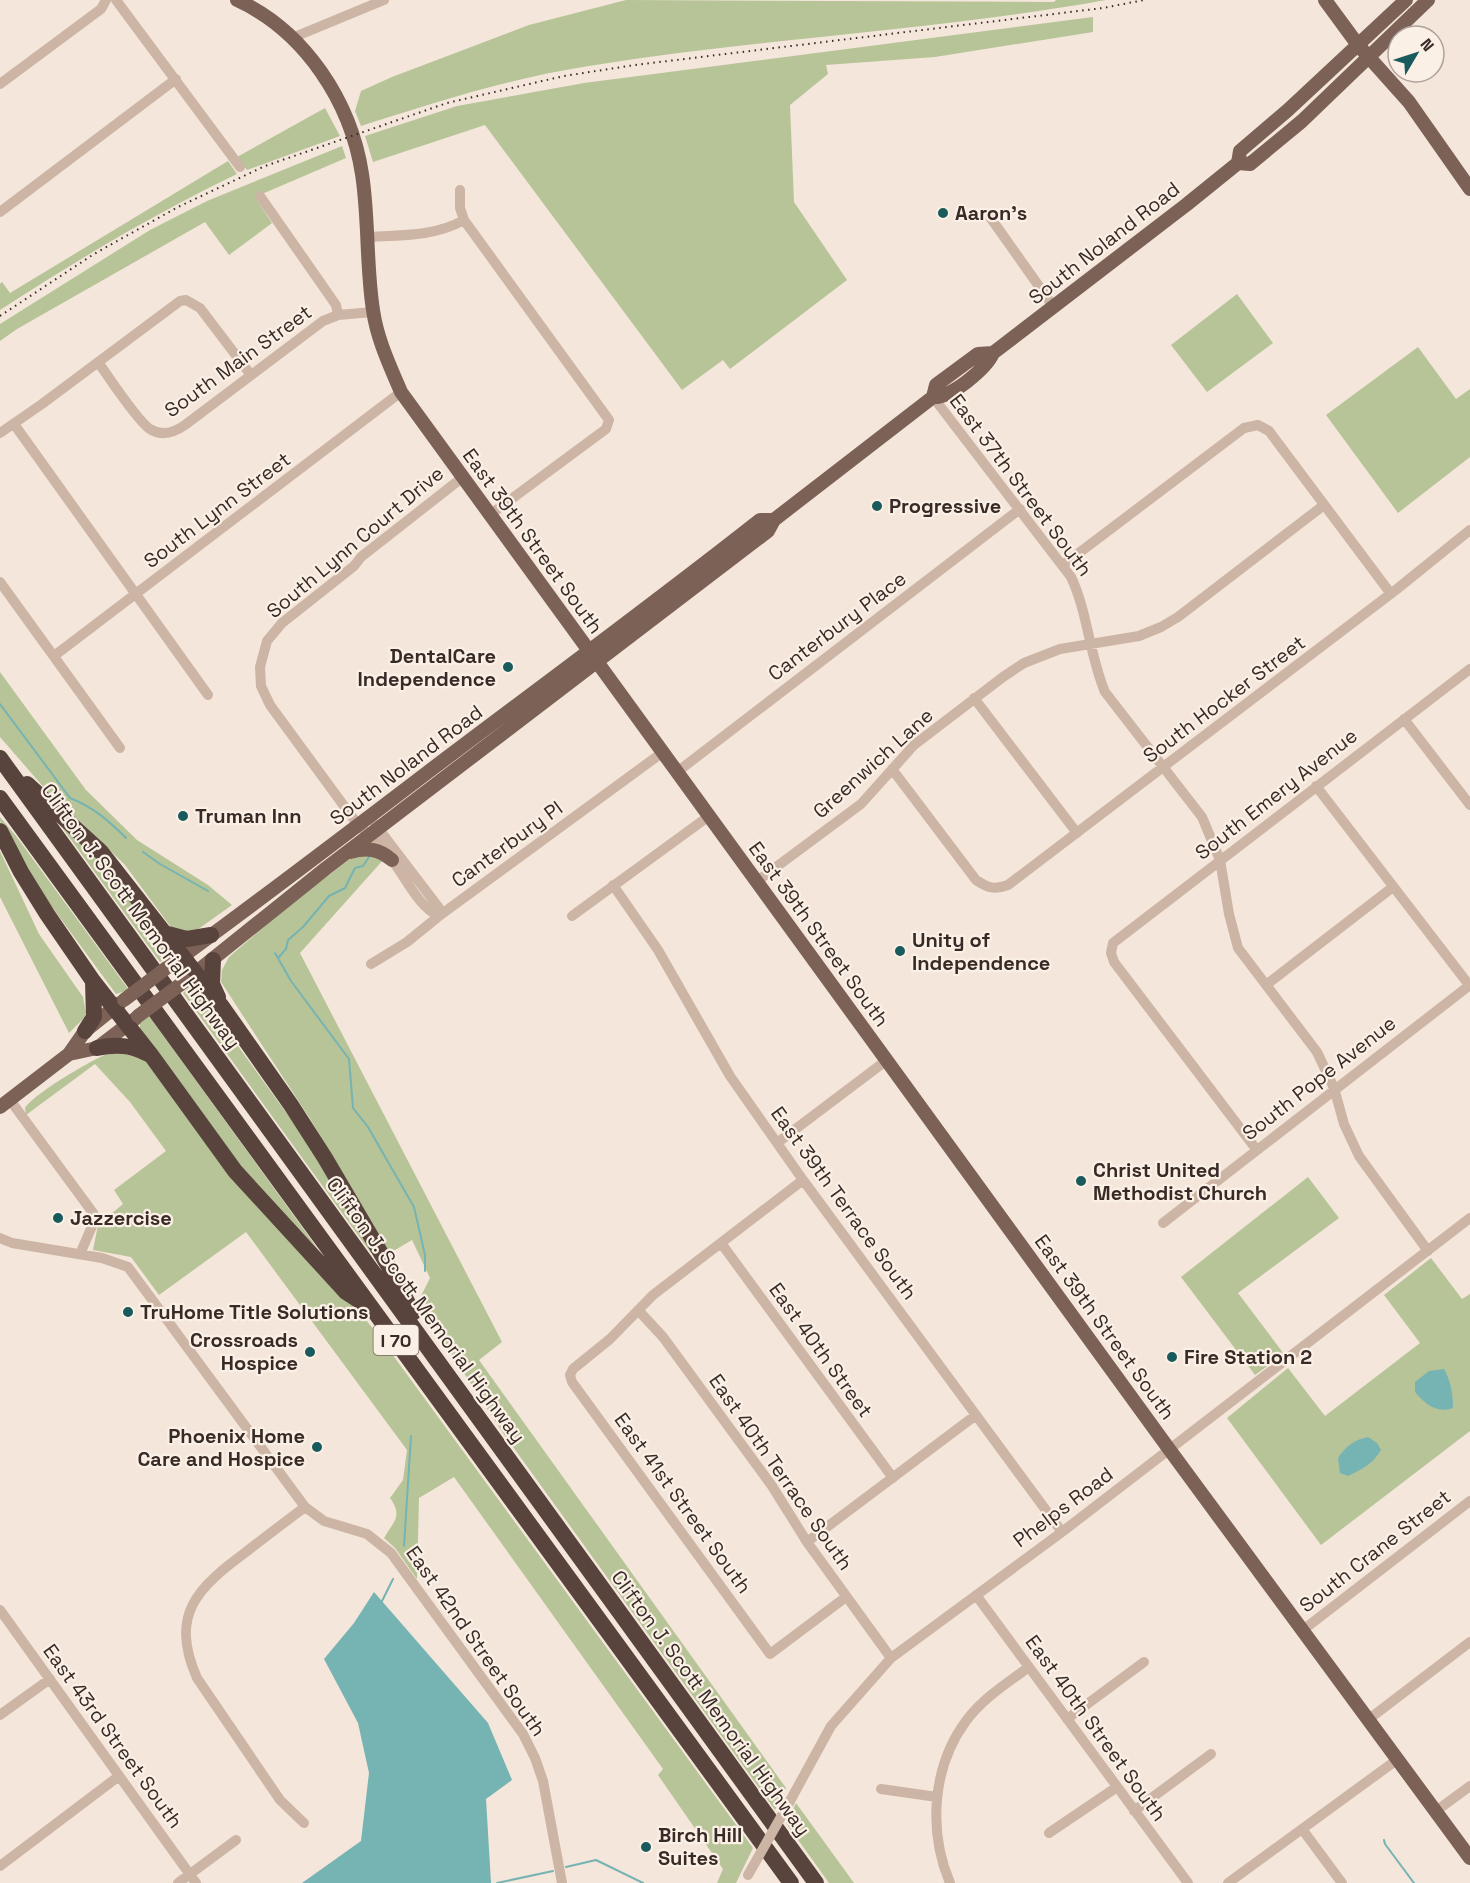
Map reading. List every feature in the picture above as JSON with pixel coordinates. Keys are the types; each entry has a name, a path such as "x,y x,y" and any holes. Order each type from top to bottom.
{"highway":[{"path":"1,759 101,852 164,933 177,960 223,1008"},
{"name":"Clifton J. Scott Memorial Highway","path":"1,759 816,1883"},
{"name":"Clifton J. Scott Memorial Highway","path":"0,798 791,1883"},
{"path":"0,831 21,872 93,981 119,1004 132,1021 151,1055 247,1186 346,1292 377,1314"},
{"path":"164,933 187,939 211,935"},
{"path":"213,960 212,984 223,1008 325,1158 389,1267 437,1361"},
{"path":"85,1031 94,1017 93,981"},
{"path":"97,1048 121,1044 138,1048 151,1055"}],"main road":[{"name":"East 39th Street South","path":"237,0 251,6 292,38 328,82 342,108 352,134 362,175 373,312 380,339 401,392 1168,1449 1470,1858"},
{"path":"1325,0 1358,45 1409,102 1470,189"},
{"name":"South Noland Road","path":"1238,163 1240,151 1285,113 1407,0"},
{"name":"South Noland Road","path":"5,1103 69,1054 85,1031 177,960 494,741 593,656 680,589 760,520 774,520 933,397 945,396 953,391 985,365 993,353 1238,163 1250,164 1301,122 1428,0"},
{"name":"South Noland Road","path":"69,1054 97,1048 191,977 345,853 369,826"},
{"path":"345,853 371,849 384,854 392,861"}],"street":[{"path":"0,84 101,9 106,0"},
{"path":"116,0 240,167"},
{"path":"292,38 384,0"},
{"path":"0,212 176,79"},
{"path":"460,190 460,208 464,220 609,420 606,429 491,514"},
{"path":"260,196 336,304 338,315"},
{"path":"990,217 1053,306"},
{"path":"366,237 434,232 464,220"},
{"path":"0,433 176,302 186,300 200,308 251,375"},
{"name":"South Main Street","path":"98,362 144,424 160,433 178,430 323,321 338,315 373,312"},
{"name":"South Lynn Street","path":"54,656 401,392"},
{"name":"East 37th Street South","path":"933,397 1063,565 1078,592 1095,668 1106,692 1202,817 1220,860 1229,914 1238,948 1317,1052 1334,1088 1344,1124 1359,1156 1428,1251"},
{"path":"14,424 208,695"},
{"path":"1063,565 1244,428 1258,425 1269,431 1391,594"},
{"name":"South Lynn Court Drive","path":"439,916 439,908 434,900 369,826 270,705 261,686 260,667 267,641 282,623 354,566 370,549 463,477"},
{"name":"Greenwich Lane","path":"756,882 861,804 914,746 974,698 1024,663 1060,649 1139,636 1161,627 1178,618 1324,505"},
{"name":"Canterbury Place","path":"676,772 1020,509"},
{"name":"South Hocker Street","path":"892,769 976,880 987,888 995,889 1008,885 1391,594 1470,530"},
{"path":"0,582 120,748"},
{"name":"South Emery Avenue","path":"1256,1149 1114,962 1111,953 1113,944 1470,669"},
{"path":"974,698 1077,833"},
{"path":"1404,719 1470,805"},
{"name":"Canterbury Pl","path":"371,964 407,942 439,916 663,752"},
{"path":"1316,786 1470,985"},
{"path":"572,915 709,816"},
{"name":"South Lynn Court Drive","path":"369,826 427,908 439,916"},
{"name":"East 39th Terrace South","path":"613,885 667,966 730,1076 803,1180 1062,1532"},
{"path":"1266,985 1393,887"},
{"name":"South Pope Avenue","path":"1163,1223 1334,1088 1470,985"},
{"path":"777,1143 887,1060"},
{"path":"0,1238 12,1243 80,1254 96,1217 5,1103"},
{"path":"638,1310 653,1294 803,1180"},
{"name":"Phelps Road","path":"746,1879 831,1726 891,1658 1062,1532 1470,1218"},
{"name":"East 40th Street","path":"721,1243 893,1478"},
{"name":"East 42nd Street South","path":"80,1254 102,1258 128,1267 305,1507 324,1521 367,1534 391,1552 523,1734 536,1758 543,1781 562,1883"},
{"name":"East 41st Street South","path":"638,1310 610,1339 577,1365 571,1373 572,1382 770,1654 846,1597"},
{"name":"East 40th Terrace South","path":"638,1310 663,1337 772,1486 807,1542 891,1658"},
{"path":"807,1542 976,1415"},
{"name":"South Crane Street","path":"1303,1630 1470,1501"},
{"path":"304,1823 280,1800 197,1678 188,1657 186,1623 201,1589 224,1567 305,1507"},
{"name":"East 40th Street South","path":"976,1595 1188,1883"},
{"name":"East 43rd Street South","path":"0,1610 193,1879"},
{"path":"1369,1719 1470,1642"},
{"path":"1067,1719 1144,1662"},
{"path":"950,1883 937,1834 941,1775 949,1753 967,1719 998,1690 1029,1667"},
{"path":"0,1715 50,1678"},
{"path":"1134,1811 1211,1754"},
{"path":"1228,1883 1398,1760"},
{"path":"0,1866 119,1776"},
{"path":"1436,1811 1470,1786"},
{"path":"1049,1833 1117,1787"},
{"path":"881,1789 938,1797"},
{"path":"1302,1829 1342,1883"},
{"path":"178,1883 193,1879 236,1840"}],"green space":[{"path":"626,0 1054,2 1056,0 1106,0 1042,11 718,48 589,66 502,84 361,126 355,111 361,91 529,25"},
{"path":"1093,17 1093,32 935,57 826,65 828,74 790,105 794,202 847,280 730,369 723,360 682,390 485,125 373,162 365,136 457,106 584,83"},
{"path":"325,108 340,136 247,170 237,157"},
{"path":"342,146 346,158 255,197 272,223 229,255 205,222 17,329 0,341 0,324 150,230 207,201"},
{"path":"228,161 237,174 116,238 0,310 0,284 2,282 10,293"},
{"path":"1237,294 1273,343 1207,392 1171,345"},
{"path":"1418,347 1456,399 1470,389 1470,457 1398,513 1326,415"},
{"path":"0,672 86,790 137,840 208,885 232,905 197,930 178,932 170,926 125,865 53,798 0,737"},
{"path":"53,815 85,843 169,951 169,957 160,962"},
{"path":"0,817 129,990 116,994 30,877"},
{"path":"0,851 39,934 83,997 86,1013 69,1033 0,897"},
{"path":"367,853 384,859 300,953 502,1342 479,1360 786,1788 775,1810 503,1433 419,1300 430,1278 412,1240 390,1253 309,1117 221,982 222,970 229,957 292,903 350,859"},
{"path":"190,986 196,988 290,1118 375,1250 371,1253 183,993"},
{"path":"149,1016 318,1249 243,1172 140,1029 140,1022"},
{"path":"112,1052 144,1058 376,1332 753,1848 736,1883 717,1883 723,1869 658,1775 663,1769 454,1477 419,1498 417,1579 395,1548 384,1538 396,1518 396,1509 390,1498 403,1480 407,1450 246,1232 159,1295 131,1257 93,1250 98,1225 123,1204 114,1190 166,1151 130,1102 95,1064 26,1115 25,1108 40,1094 66,1077"},
{"path":"1308,1177 1339,1218 1238,1293 1284,1354 1255,1375 1181,1277"},
{"path":"1431,1258 1462,1299 1470,1294 1470,1431 1321,1545 1227,1418 1288,1368 1325,1416 1420,1343 1384,1295"},
{"path":"796,1803 854,1883 829,1883 786,1823"}],"water":[{"path":"1444,1369 1453,1397 1453,1408 1447,1410 1432,1407 1415,1392 1415,1382 1429,1371"},
{"path":"1368,1437 1377,1443 1381,1450 1378,1455 1367,1466 1348,1476 1340,1473 1338,1458 1341,1454 1354,1442"},
{"path":"374,1592 488,1723 512,1780 486,1799 491,1883 302,1883 361,1841 369,1773 358,1723 324,1659 354,1623"}],"waterway":[{"path":"0,704 70,798 100,815 126,838"},
{"path":"143,852 208,891"},
{"path":"278,958 286,949 288,940 303,927 329,896 345,888 355,868 363,866 369,857"},
{"path":"275,953 291,981 349,1059 353,1108 368,1127 414,1207 425,1255 425,1271"},
{"path":"404,1546 411,1436"},
{"path":"381,1603 393,1579"},
{"path":"1384,1840 1414,1883"},
{"path":"566,1867 596,1860 643,1883"},
{"path":"497,1883 553,1871"}],"railway":[{"path":"0,316 94,254 178,207 265,166 447,103 564,76 635,65 1103,8 1144,0"}],"place":[{"name":"Aaron's","path":"943,213"},
{"name":"Progressive","path":"877,506"},
{"name":"DentalCare Independence","path":"508,667"},
{"name":"Truman Inn","path":"183,816"},
{"name":"Unity of Independence","path":"900,951"},
{"name":"Christ United Methodist Church","path":"1081,1181"},
{"name":"Jazzercise","path":"58,1218"},
{"name":"TruHome Title Solutions","path":"128,1312"},
{"name":"Crossroads Hospice","path":"310,1352"},
{"name":"Fire Station 2","path":"1172,1357"},
{"name":"Phoenix Home Care and Hospice","path":"317,1447"},
{"name":"Birch Hill Suites","path":"646,1847"}]}
